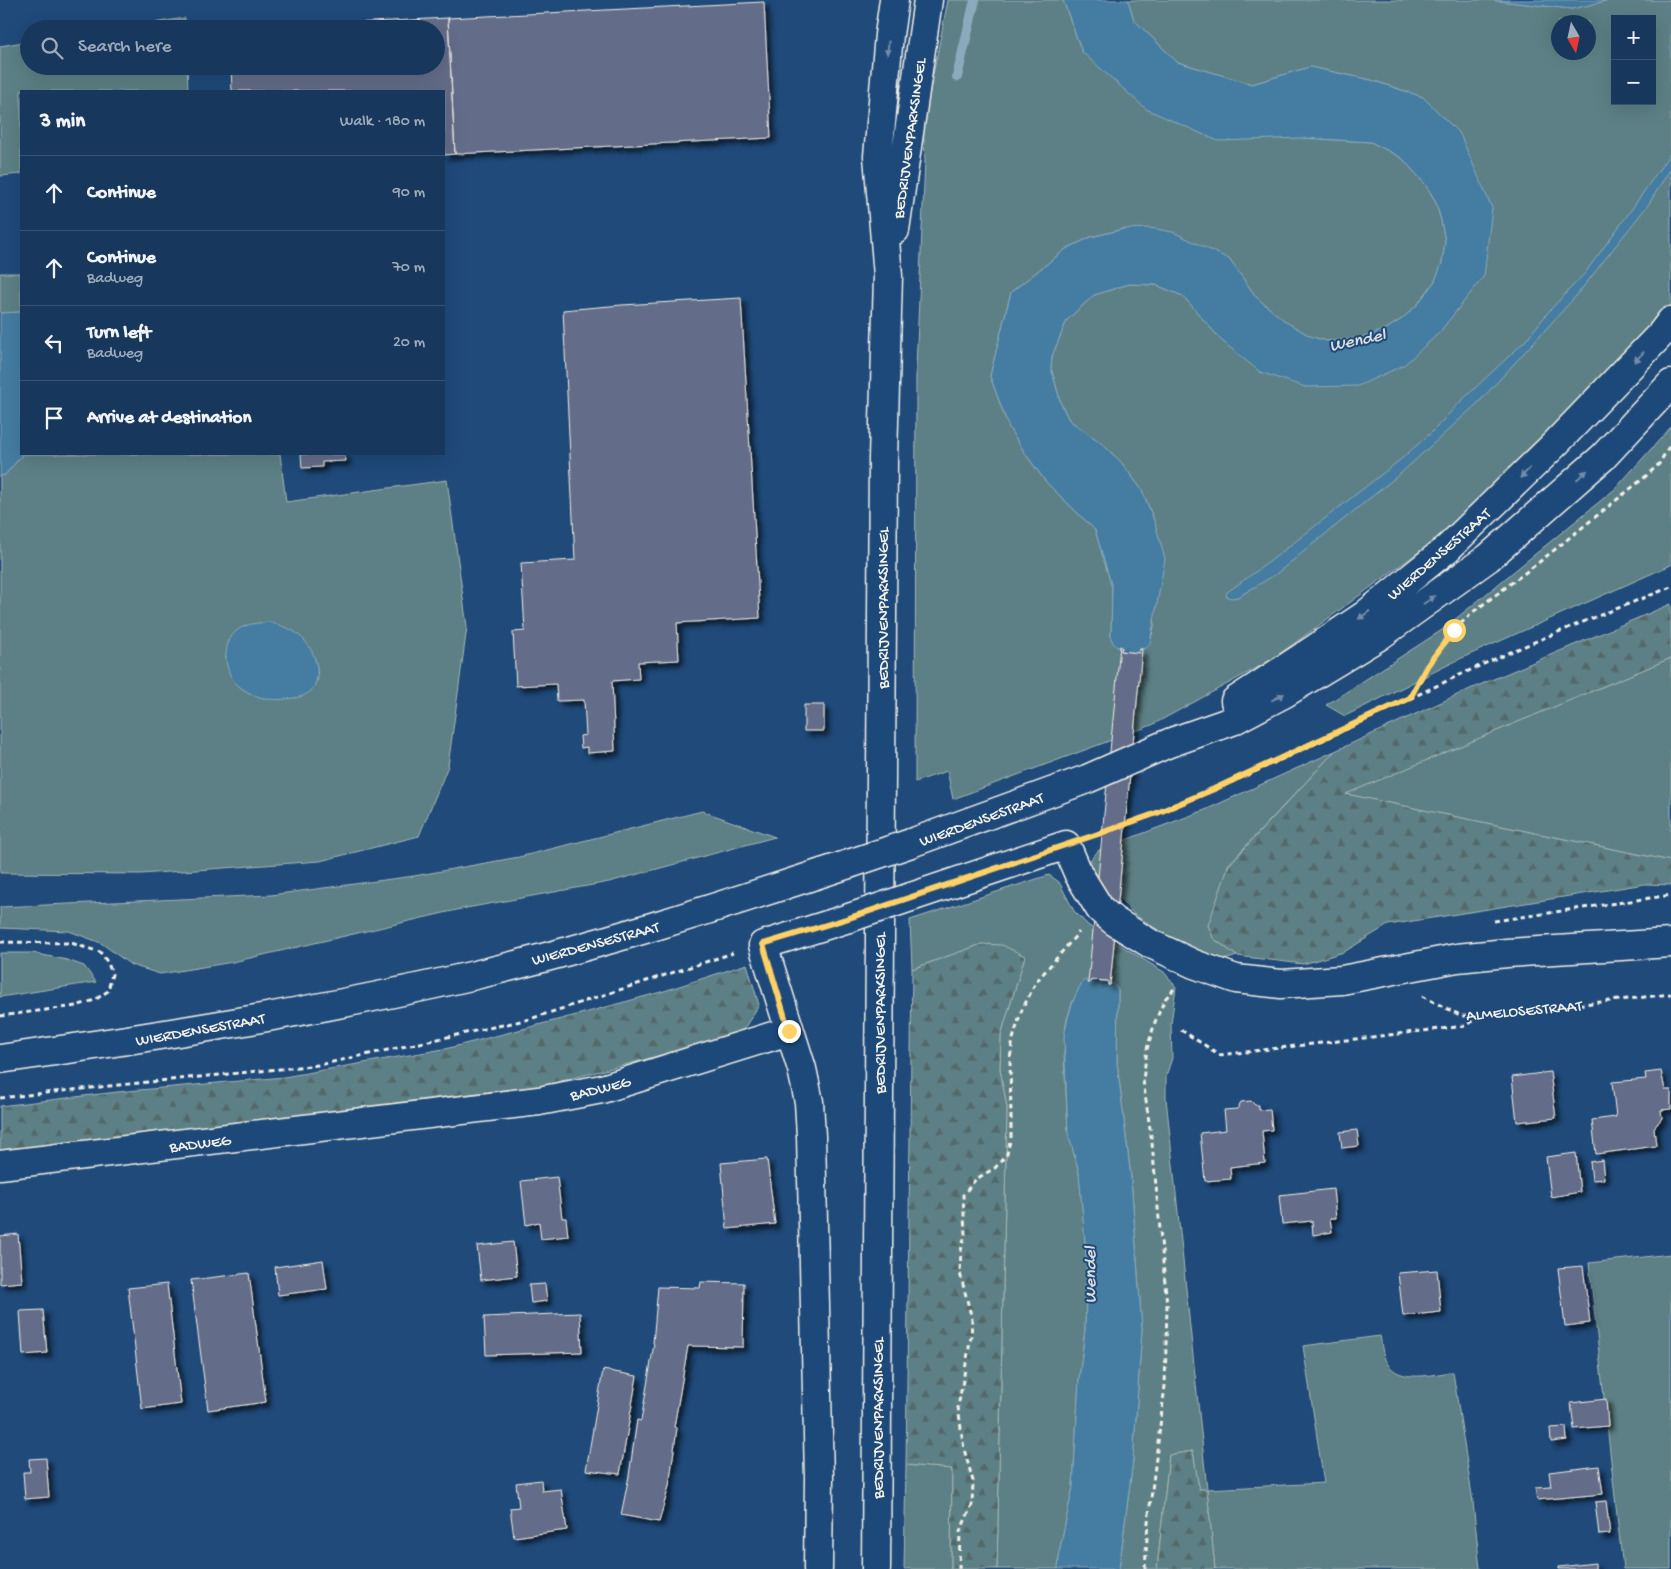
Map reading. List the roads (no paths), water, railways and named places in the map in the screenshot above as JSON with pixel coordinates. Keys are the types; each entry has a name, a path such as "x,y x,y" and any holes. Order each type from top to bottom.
{"main road":[{"name":"BEDRIJVENPARKSINGEL","path":"876,1569 883,478 888,276 878,156 894,0"},
{"name":"BEDRIJVENPARKSINGEL","path":"888,276 928,0"},
{"name":"WIERDENSESTRAAT","path":"1169,743 1365,615 1448,548 1556,443 1661,334 1671,320"},
{"name":"WIERDENSESTRAAT","path":"0,1059 197,1030 471,976 573,950 692,916 911,843 1087,779 1169,743 1232,721 1286,692 1379,636 1488,558 1603,457 1671,384"},
{"path":"818,1569 819,1478 809,1102 802,1069 763,944 849,918 1066,845 1079,875 1100,909 1114,921 1151,944 1194,964 1236,979 1281,984 1342,980 1458,958 1507,953 1671,943"},
{"name":"BADWEG","path":"0,1165 539,1101 602,1088 789,1031"}],"water":[{"name":"Wendel","path":"1063,0 1128,0 1134,20 1177,62 1252,84 1310,67 1371,80 1423,97 1460,134 1492,208 1484,276 1439,333 1404,365 1358,386 1305,387 1260,372 1222,341 1183,296 1156,285 1129,284 1094,295 1067,320 1052,356 1051,368 1061,404 1069,420 1100,442 1121,462 1142,490 1155,523 1165,559 1150,643 1146,648 1140,649 1139,653 1121,651 1122,647 1117,647 1111,638 1112,587 1095,530 1046,482 1027,456 1009,428 990,376 1011,292 1066,249 1091,237 1124,229 1150,228 1173,232 1229,259 1257,298 1286,322 1312,337 1327,341 1345,340 1365,337 1386,329 1402,319 1417,305 1435,281 1442,263 1445,241 1435,200 1425,184 1402,158 1371,142 1303,138 1218,141 1146,109 1082,52"},
{"path":"1490,0 1610,0 1572,9"},
{"path":"1671,152 1671,168 1648,205 1576,296 1480,401 1401,473 1276,574 1238,597 1231,598 1226,596 1227,592 1269,562 1400,460 1433,431 1458,404 1525,341 1550,310 1585,273"},
{"path":"20,312 20,455 22,455 5,475 0,476 0,313"},
{"path":"268,622 285,627 296,633 307,643 312,652 316,662 316,681 312,689 305,695 279,699 260,697 240,687 230,674 227,666 226,650 232,636 245,626"},
{"name":"Wendel","path":"1087,980 1088,983 1091,980 1108,982 1108,985 1111,983 1118,989 1117,1062 1131,1178 1142,1329 1133,1460 1119,1569 1058,1569 1060,1548 1073,1487 1079,1380 1085,1330 1087,1265 1079,1172 1068,1132 1064,1038 1073,1002 1083,981"}],"waterway":[{"path":"957,77 975,0"}]}
